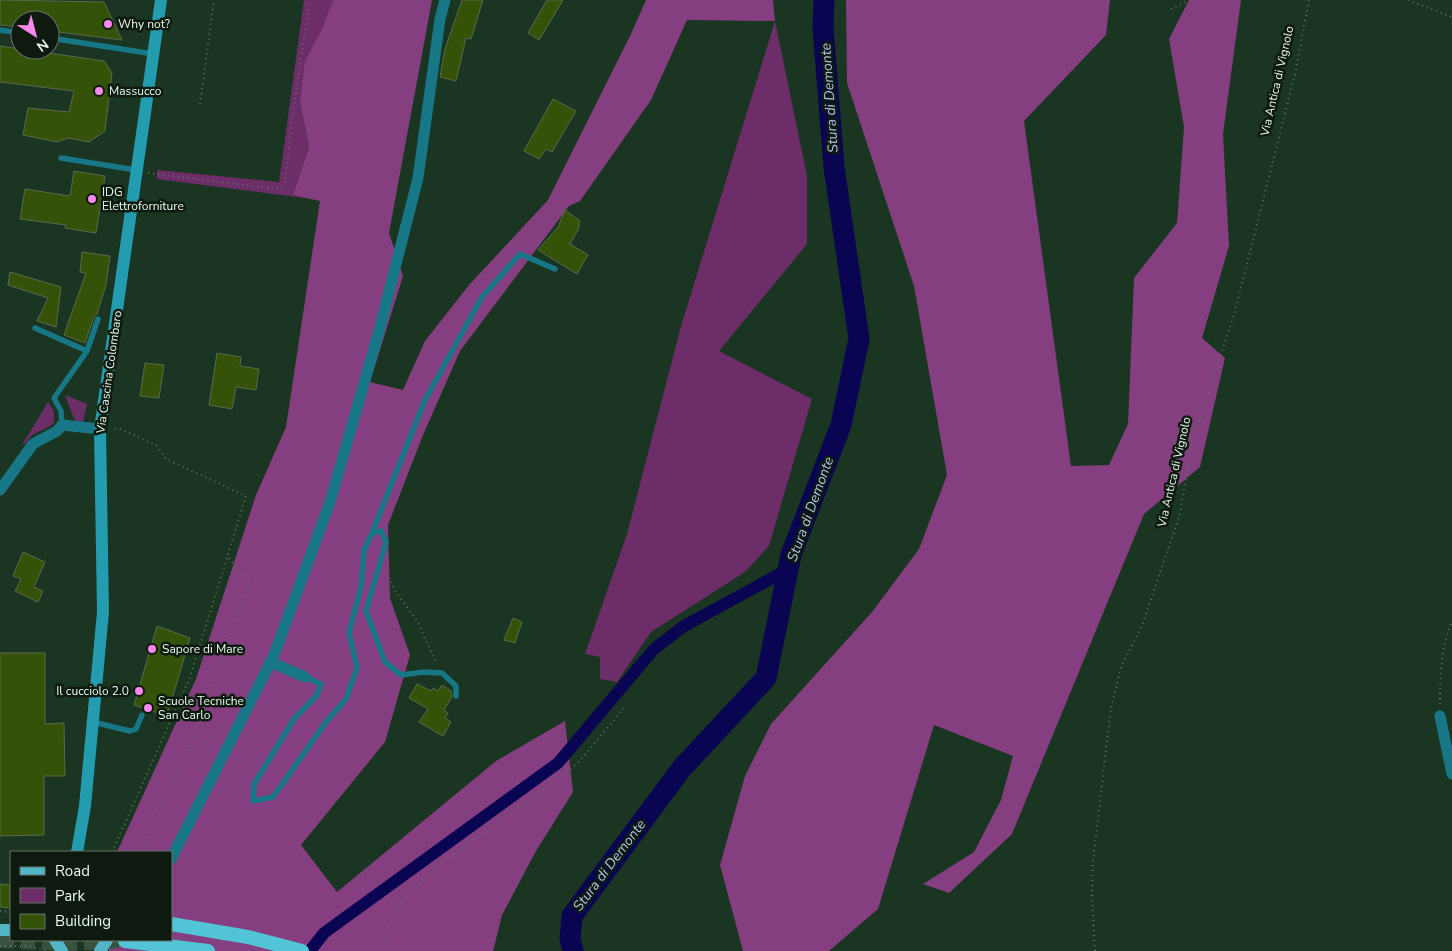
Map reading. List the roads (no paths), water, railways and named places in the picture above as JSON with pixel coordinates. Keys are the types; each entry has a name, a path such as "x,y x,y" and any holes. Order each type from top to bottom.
{"highway":[{"path":"172,924 248,937 302,951"},
{"path":"127,944 208,951"}],"main road":[{"name":"Via Cascina Colombaro","path":"77,851 85,806 103,612 100,430 161,0"},
{"name":"Via Cascina Colombaro","path":"85,806 87,851"}],"street":[{"path":"172,857 275,664 330,502 379,332 418,178 440,19 446,0"},
{"path":"0,490 34,444 57,431 62,425 100,430"},
{"path":"275,664 306,677"},
{"path":"1440,716 1452,774"}],"lane":[{"path":"60,40 154,54"},
{"path":"61,158 138,170"},
{"path":"306,677 321,684 317,696 294,719 254,784 253,801 273,797 326,722 346,698 357,668 349,632 361,587 364,550 425,400 482,297 520,254 555,269"},
{"path":"62,425 61,411 54,398 86,351 98,319"},
{"path":"35,328 86,351"},
{"path":"372,533 381,531 386,542 366,611 385,662 401,675 424,672 442,673 456,686 456,696"},
{"path":"93,722 130,731 136,729 142,715"}],"waterway":[{"name":"Stura di Demonte","path":"573,951 570,939 572,916 682,768 766,678 791,555 841,425 859,339 834,167 823,28 824,0"},
{"path":"310,951 324,933 558,763 654,649 684,626 787,570"}],"tunnel":[{"path":"0,941 70,944 125,941"}],"place":[{"name":"Why not?","path":"108,24"},
{"name":"Massucco","path":"99,91"},
{"name":"IDG Elettroforniture","path":"92,199"},
{"name":"Sapore di Mare","path":"152,649"},
{"name":"Il cucciolo 2.0","path":"139,691"},
{"name":"Scuole Tecniche San Carlo","path":"148,708"}]}
